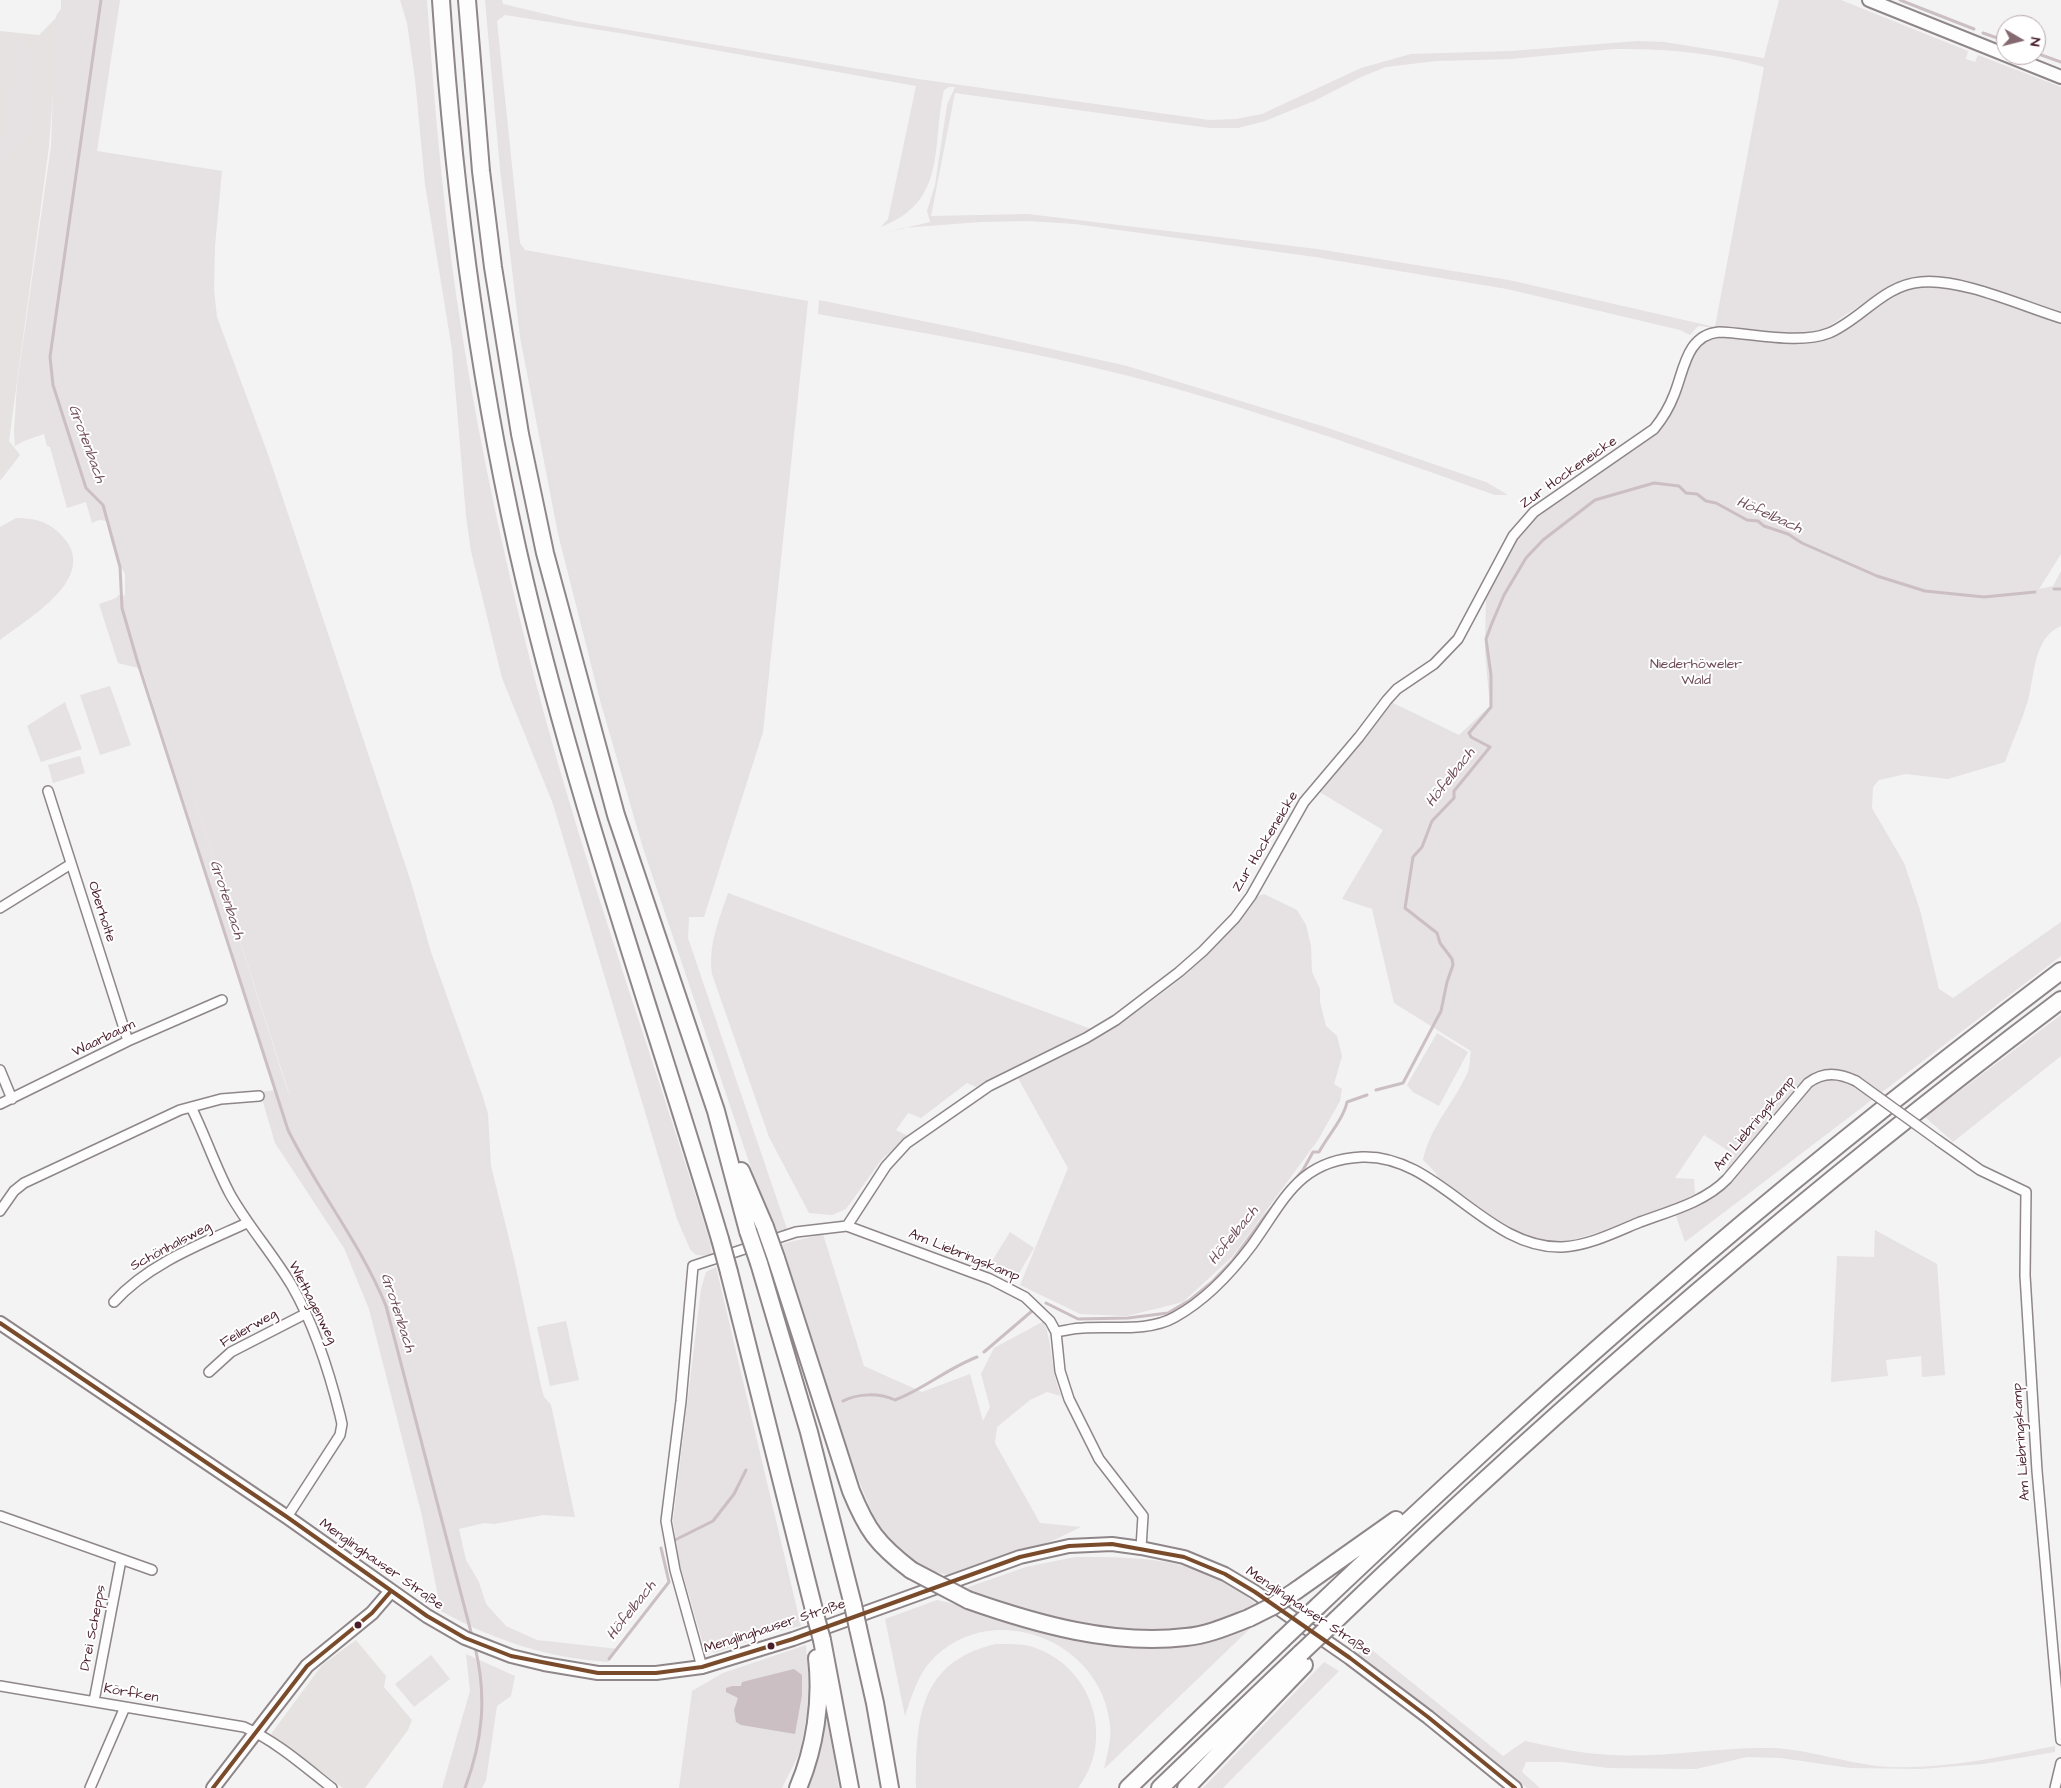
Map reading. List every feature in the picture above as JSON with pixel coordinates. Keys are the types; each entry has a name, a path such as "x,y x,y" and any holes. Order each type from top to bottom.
{"highway":[{"path":"441,0 455,172 466,266 496,450 515,537 549,674 576,772 729,1272 803,1568 850,1788"},
{"path":"467,0 481,171 493,267 520,434 545,554 616,815 716,1111 748,1231 809,1432 853,1604 875,1703 890,1788"},
{"path":"1128,1788 1463,1469 1612,1336 1754,1214 1966,1043 2061,971"},
{"path":"1186,1788 1341,1616 1483,1482 1655,1327 1858,1157 2061,1000"},
{"path":"716,1111 776,1258 817,1381 850,1492 862,1518 874,1538 911,1570 968,1600 1006,1613 1084,1632 1139,1638 1187,1637 1214,1632 1273,1606 1369,1540 1463,1469"},
{"path":"798,1788 807,1767 815,1734 819,1641"},
{"path":"1160,1788 1306,1656"}],"street":[{"path":"1869,0 1996,51"},
{"path":"2031,65 2061,77"},
{"name":"Zur Hockeneicke","path":"847,1226 886,1166 907,1143 988,1086 1086,1038 1116,1020 1180,972 1235,918 1264,876 1286,831 1304,802 1392,694 1434,664 1458,639 1519,528 1545,504 1654,429 1667,411 1687,356 1698,340 1711,333 1719,332 1797,338 1819,336 1837,329 1900,286 1920,282 1939,282 1965,287 2061,318"},
{"name":"Oberholte","path":"48,791 128,1041"},
{"path":"0,908 71,864"},
{"name":"Waarbaum","path":"0,1104 128,1041 222,1000"},
{"path":"0,1070 12,1098"},
{"name":"Am Liebringskamp","path":"1056,1332 1080,1328 1158,1324 1173,1319 1193,1307 1230,1272 1292,1187 1306,1174 1321,1166 1362,1157 1392,1161 1418,1172 1498,1227 1517,1237 1545,1246 1570,1246 1623,1229 1714,1191 1727,1179 1808,1083 1813,1079 1833,1074 1843,1075 1856,1081 1980,1170 2026,1192 2025,1275 2036,1462 2061,1740"},
{"path":"0,1211 11,1194 24,1184 191,1107 235,1097 259,1096"},
{"name":"Wiethagenweg","path":"191,1107 221,1176 247,1223 286,1276 305,1314 322,1352 340,1415 341,1430 337,1441 287,1517"},
{"name":"Schönhalsweg","path":"114,1302 129,1286 143,1277 200,1245 247,1223"},
{"path":"702,1667 675,1570 666,1522 681,1401 693,1266 796,1232 847,1226"},
{"name":"Am Liebringskamp","path":"847,1226 1009,1287 1040,1310 1050,1321 1056,1332 1060,1371 1077,1415 1099,1459 1143,1516 1141,1548"},
{"name":"Feilerweg","path":"209,1372 231,1352 305,1314"},
{"name":"Menglinghauser Straße","path":"0,1323 287,1517 427,1616 465,1638 511,1656 592,1672 656,1673 702,1667 792,1639 1020,1557 1069,1546 1112,1544 1141,1548 1184,1558 1225,1574 1255,1592 1414,1706 1515,1788"},
{"path":"0,1516 152,1570"},
{"name":"Drei Schepps","path":"94,1701 121,1560"},
{"path":"213,1788 307,1666 372,1613 391,1591"},
{"name":"Körfken","path":"0,1686 235,1725 256,1732 332,1788"},
{"path":"90,1788 125,1707"},
{"path":"2055,1788 2061,1763"}],"shaded area":[{"path":"57,17 66,83 54,82 49,147 9,441 20,455 0,481 0,31 39,35"},
{"path":"356,1640 386,1676 384,1687 412,1720 408,1730 365,1788 343,1788 271,1734 322,1665"},
{"path":"794,1669 802,1675 802,1695 795,1734 741,1725 736,1722 734,1710 738,1698 726,1692 726,1688 741,1686 742,1682"}],"green space":[{"path":"61,0 120,0 97,151 222,171 215,246 214,290 217,317 269,457 411,882 431,952 488,1114 491,1166 514,1259 541,1386 544,1397 551,1405 575,1517 543,1515 494,1524 484,1523 459,1529 466,1560 479,1582 486,1604 506,1626 537,1640 618,1649 608,1662 564,1656 522,1646 481,1631 441,1611 422,1516 369,1309 344,1248 275,1143 260,1092 276,1090 142,669 118,663 99,604 116,598 118,595 124,596 125,594 125,574 119,563 107,521 99,520 92,523 86,502 67,508 50,447 47,446 44,434 15,446 17,384 51,146 56,16 61,9","holes":["175,738 288,1090 289,1095"]},
{"path":"400,0 427,0 443,184 463,338 486,468 525,640 566,792 613,943 687,1167 710,1242 712,1256 696,1255 690,1249 677,1219 553,804 502,678 471,551 466,516 452,350 425,184 415,79 407,23"},
{"path":"485,0 502,0 503,4 575,21 918,79 1209,120 1236,119 1262,114 1361,68 1411,54 1511,51 1638,41 1664,42 1764,58 1779,0 1841,0 1968,51 1966,59 1975,62 1978,55 1996,62 1996,65 2004,65 2061,87 2061,313 1947,277 1910,279 1889,286 1820,332 1792,335 1698,326 1690,335 1680,330 1507,289 1315,257 1075,224 1027,221 981,222 906,228 930,222 927,211 935,185 947,105 955,87 949,87 944,90 933,170 927,187 917,203 902,216 881,227 888,219 916,86 619,33 505,15 497,21 520,243 525,250 808,301 763,732 704,917 689,917 688,938 787,1229 773,1233 643,848 601,704 558,534 520,337 500,169","holes":["1614,49 1671,51 1728,58 1764,67 1715,327 1509,280 1317,249 1028,214 931,216 955,93 1210,128 1238,128 1265,121 1314,101 1361,77 1386,67 1436,61 1511,59"]},
{"path":"17,35 25,43 30,54 32,67 33,80 29,134 0,162 0,146 5,133"},
{"name":"Niederhöweler Wald","path":"1922,285 1955,288 2061,322 2061,554 2039,589 2053,586 2061,571 2061,626 2045,639 2040,648 2026,708 2005,762 1948,779 1906,774 1879,780 1873,787 1872,808 1904,863 1920,910 1939,989 1953,998 2061,922 2061,956 1685,1242 1675,1213 1716,1193 1733,1154 1704,1135 1675,1178 1694,1179 1695,1194 1666,1209 1607,1230 1561,1243 1533,1238 1505,1226 1439,1182 1436,1173 1423,1160 1436,1126 1467,1074 1471,1051 1394,1003 1372,909 1342,899 1383,830 1318,791 1387,700 1459,735 1490,706 1485,653 1486,589 1519,528 1662,420 1666,424 1687,364 1691,356 1702,344 1716,338 1733,336 1752,336 1809,343 1824,341 1842,333 1884,299 1900,291"},
{"path":"819,300 962,329 1127,366 1325,427 1486,482 1508,495 1495,495 1267,416 1129,376 1013,350 818,314"},
{"path":"16,518 30,519 48,524 58,532 72,552 73,567 66,582 56,596 42,609 0,640 0,527"},
{"path":"110,686 131,745 100,755 80,695"},
{"path":"65,702 82,749 41,762 27,726"},
{"path":"80,756 85,773 53,783 48,765"},
{"path":"728,893 1091,1029 976,1087 967,1083 921,1118 908,1113 896,1130 908,1136 882,1159 846,1209 832,1215 809,1213 769,1137 712,974 713,943"},
{"path":"1264,894 1297,910 1306,925 1311,945 1312,972 1320,989 1320,1002 1326,1026 1337,1036 1342,1056 1334,1084 1342,1089 1340,1101 1318,1140 1232,1257 1183,1302 1127,1316 1080,1314 1020,1285 1068,1168 1018,1078 1095,1037 1168,989 1211,951 1258,896"},
{"path":"2061,1015 2061,1056 1953,1142 1925,1117"},
{"path":"1437,1033 1468,1052 1439,1106 1413,1092 1407,1085"},
{"path":"1875,1230 1937,1264 1945,1375 1922,1377 1921,1356 1886,1360 1888,1376 1831,1382 1837,1256 1874,1257"},
{"path":"1010,1232 1034,1248 1017,1277 989,1266"},
{"path":"823,1234 864,1366 922,1392 970,1374 983,1421 990,1407 981,1374 994,1348 1044,1321 1055,1377 1061,1396 1047,1392 1030,1400 997,1427 995,1443 1040,1523 1081,1527 1054,1540 951,1576 917,1567 880,1532 847,1452 782,1244"},
{"path":"716,1267 801,1626 773,1632 715,1653 703,1644 679,1561 673,1521 701,1289 706,1272"},
{"path":"566,1321 579,1380 550,1386 537,1327"},
{"path":"1075,1557 1148,1560 1194,1569 1216,1577 1237,1589 1257,1605 1222,1620 1186,1628 1149,1631 1112,1629 1037,1613 966,1588 1026,1567"},
{"path":"937,1600 1083,1640 1141,1648 1179,1644 1260,1619 1104,1769 1109,1747 1110,1724 1102,1694 1087,1669 1065,1650 1039,1637 1011,1630 983,1632 955,1642 926,1667 915,1687 905,1716 885,1619"},
{"path":"996,1644 1023,1645 1038,1649 1057,1659 1073,1673 1085,1690 1092,1708 1096,1728 1095,1749 1089,1769 1078,1788 916,1788 916,1763 921,1717 927,1697 936,1680 951,1665 970,1653"},
{"path":"806,1645 810,1697 800,1752 782,1788 679,1788 692,1691 723,1673"},
{"path":"1367,1646 1503,1756 1525,1741 1578,1752 1631,1756 1750,1748 1785,1749 1875,1766 1890,1767 1952,1764 2055,1746 2055,1752 1983,1764 1921,1769 1850,1768 1781,1758 1747,1757 1696,1769 1608,1768 1563,1762 1526,1762 1522,1772 1540,1788 1527,1788 1357,1654"},
{"path":"466,1654 515,1676 511,1696 497,1706 486,1780 482,1788 442,1788 470,1691"},
{"path":"431,1655 450,1679 414,1707 395,1684"},
{"path":"1324,1662 1339,1671 1223,1788 1203,1788"},
{"path":"823,1693 839,1788 803,1788"}],"waterway":[{"name":"Grotenbach","path":"101,0 50,357 53,385 86,488 103,505 120,567 122,608 137,660 288,1130 312,1175 352,1239 386,1306 472,1636"},
{"path":"1900,0 1974,29"},
{"path":"1983,33 1996,38"},
{"path":"2046,57 2061,62"},
{"name":"Höfelbach","path":"1376,1090 1403,1083 1441,1011 1447,982 1453,965 1452,959 1440,943 1437,933 1405,908 1413,857 1422,847 1432,821 1454,798 1454,791 1490,747 1471,737 1469,733 1491,707 1491,675 1486,639 1504,595 1526,558 1543,540 1595,500 1654,483 1679,486 1686,493 1697,494 1706,501 1716,503 1747,520 1758,521 1764,526 1788,534 1802,543 1877,576 1925,591 1984,597 2035,592"},
{"name":"Höfelbach","path":"2054,589 2061,589"},
{"name":"Höfelbach","path":"1046,1303 1078,1319 1128,1318 1168,1313 1190,1300 1212,1282 1233,1260 1265,1216 1303,1170 1313,1152 1319,1152 1339,1121 1347,1102 1367,1095"},
{"name":"Höfelbach","path":"984,1352 1032,1311"},
{"name":"Höfelbach","path":"843,1401 856,1396 869,1395 895,1400 977,1357"},
{"name":"Höfelbach","path":"673,1541 713,1521 734,1494 746,1470"},
{"name":"Höfelbach","path":"609,1659 669,1582 661,1548"},
{"name":"Grotenbach","path":"465,1788 476,1753 481,1718 481,1683 475,1647"}],"transit line":[{"path":"0,1323 287,1517 427,1616 465,1638 511,1656 598,1673 656,1673 702,1667 793,1639 1020,1557 1069,1546 1112,1544 1184,1557 1225,1574 1255,1592 1350,1658 1428,1717 1515,1788"},
{"path":"213,1788 307,1666 372,1613 391,1591"}]}
